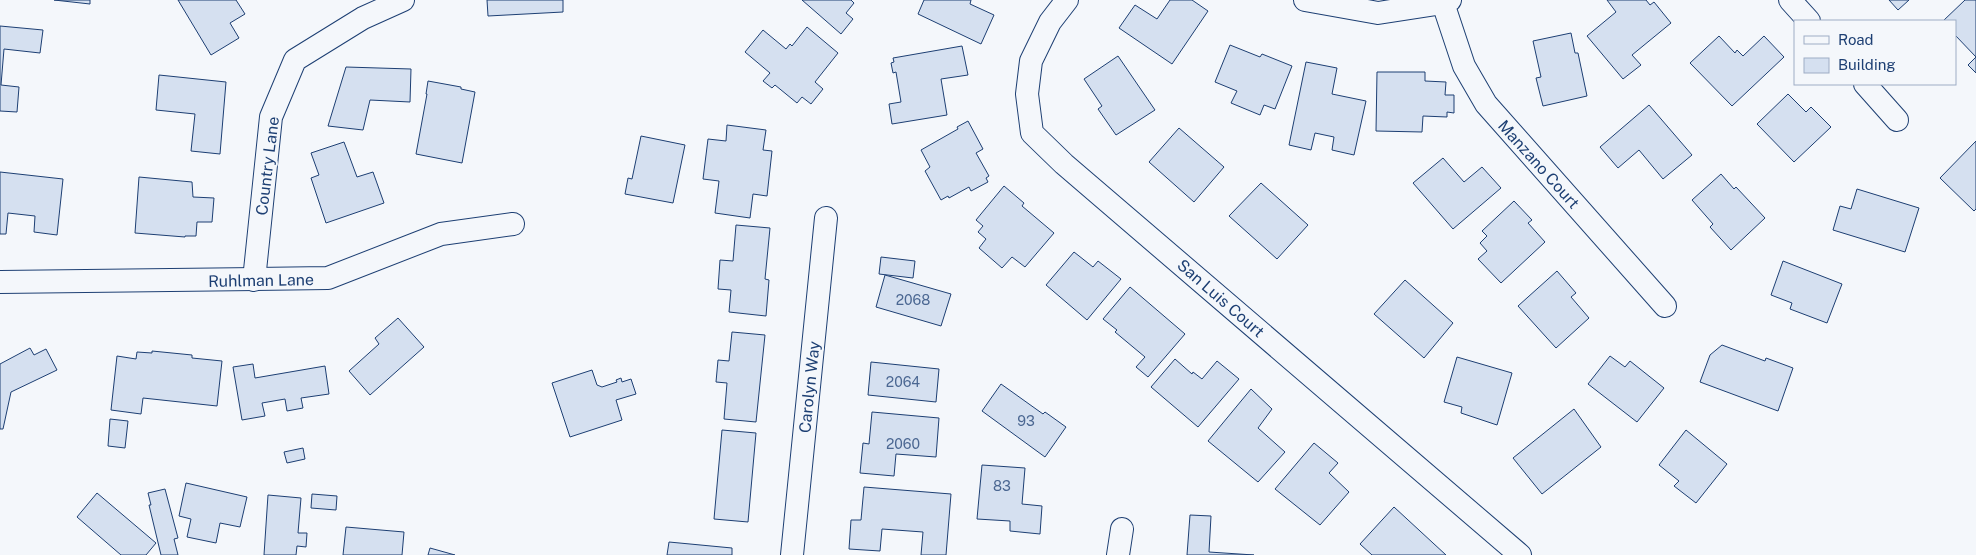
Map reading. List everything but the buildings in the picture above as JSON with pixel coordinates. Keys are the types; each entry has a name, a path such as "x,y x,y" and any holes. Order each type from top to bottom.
{"street":[{"name":"Country Lane","path":"254,280 272,117 295,60 363,18 403,0"},
{"name":"San Luis Court","path":"1067,0 1050,22 1031,62 1027,94 1032,133 1072,171 1520,555"},
{"path":"1305,0 1378,13 1446,1"},
{"path":"1790,0 1808,20"},
{"name":"Manzano Court","path":"1446,1 1464,66 1486,104 1665,306"},
{"path":"1866,85 1897,120"},
{"name":"Carolyn Way","path":"792,555 826,218"},
{"name":"Ruhlman Lane","path":"0,282 328,278 441,234 513,224"},
{"path":"1118,555 1122,529"}]}
